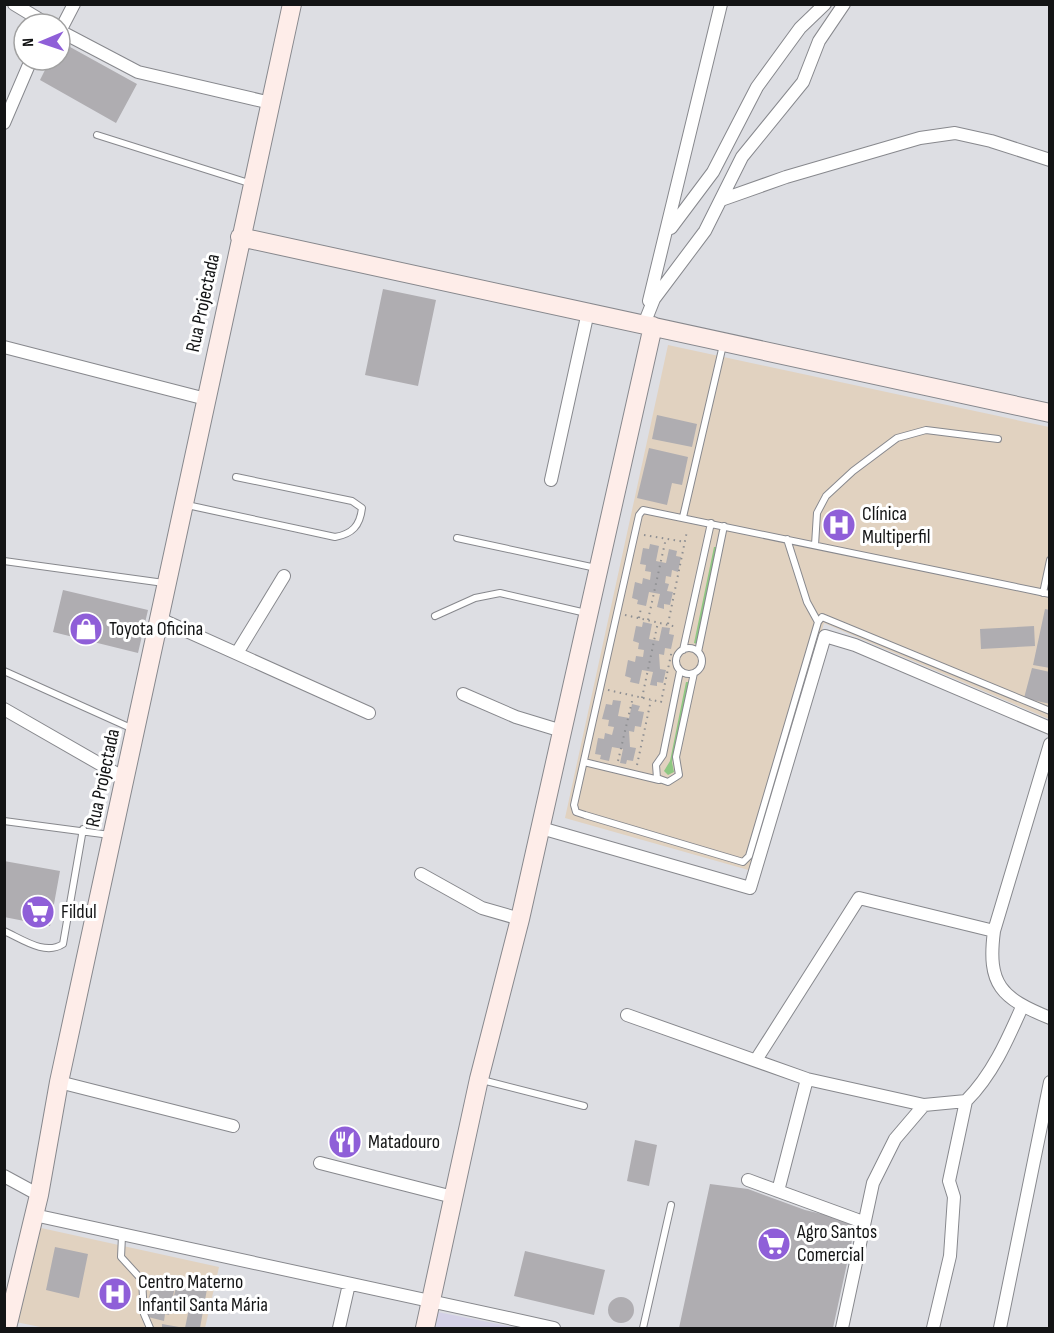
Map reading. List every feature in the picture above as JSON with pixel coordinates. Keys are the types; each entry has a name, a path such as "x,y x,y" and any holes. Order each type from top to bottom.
{"street":[{"path":"14,4 27,12"},
{"name":"Rua Projectada","path":"7,1329 39,1195 59,1082 292,4"},
{"path":"425,1329 479,1079 541,828 648,325 662,248 721,4"},
{"path":"662,248 679,215 713,172 757,87 800,28 825,4"},
{"path":"648,325 654,300 705,231 742,157 803,82 819,41 844,4"},
{"path":"72,37 138,72 271,103"},
{"path":"4,123 26,72"},
{"path":"721,200 885,146 955,133 991,141 1050,160"},
{"path":"240,237 1050,412"},
{"path":"551,480 588,312"},
{"path":"4,347 206,399"},
{"path":"237,653 284,576"},
{"path":"160,619 369,713"},
{"path":"541,828 750,888 825,636 855,645 1050,728"},
{"path":"463,694 516,717 562,731"},
{"path":"4,709 126,779"},
{"path":"1050,744 994,932 992,970 998,986 1022,1007 1050,1018"},
{"path":"421,873 482,908 520,919"},
{"path":"756,1060 859,898 994,932"},
{"path":"933,1329 950,1256 954,1197 949,1180 966,1101 979,1088 1001,1053 1022,1007"},
{"path":"627,1015 807,1079 924,1105 966,1101"},
{"path":"778,1191 807,1079"},
{"path":"59,1082 233,1126"},
{"path":"1000,1329 1050,1082"},
{"path":"842,1329 873,1183 895,1139 924,1105"},
{"path":"320,1163 453,1197"},
{"path":"4,1176 39,1195"},
{"path":"748,1180 863,1222"},
{"path":"34,1215 122,1236 431,1301 518,1324 554,1329"},
{"path":"339,1329 349,1284"}],"lane":[{"path":"97,135 252,184"},
{"path":"683,517 724,342"},
{"path":"815,545 817,513 826,496 853,471 897,438 926,430 998,439"},
{"path":"184,504 335,537 347,535 356,528 361,519 362,508 352,501 236,477"},
{"path":"1050,560 1046,593 649,510 639,515 574,805 576,812 743,862 749,856 818,622 822,617 1050,711"},
{"path":"661,781 657,778 656,765 663,755 680,671 676,658 683,650 711,523"},
{"path":"584,762 661,781 672,782 679,775 676,757 694,673 702,662 698,652 724,526"},
{"path":"457,538 597,568"},
{"path":"787,539 807,602 818,622"},
{"path":"4,561 167,584"},
{"path":"435,616 476,598 500,593 586,613"},
{"path":"683,650 690,648 698,652"},
{"path":"4,671 136,730"},
{"path":"680,671 694,673"},
{"path":"4,821 114,835"},
{"path":"4,932 44,949 56,949 63,944 82,830"},
{"path":"479,1079 584,1106"},
{"path":"643,1329 670,1205"},
{"path":"122,1236 121,1257 142,1280 144,1314 150,1329"}],"path":[{"path":"678,529 696,533"},
{"path":"668,624 687,531"},
{"path":"639,534 685,542"},
{"path":"648,620 666,538"},
{"path":"639,618 641,608"},
{"path":"621,614 677,626 675,637"},
{"path":"642,698 658,622"},
{"path":"605,690 661,702 673,648"},
{"path":"622,699 623,694"},
{"path":"616,767 633,696"},
{"path":"636,770 651,700"}],"shaded area":[{"name":"Clínica Multiperfil","path":"668,345 1049,427 1049,719 824,623 752,871 565,818"},
{"name":"Centro Materno Infantil Santa Mária","path":"32,1226 219,1267 205,1328 45,1328 11,1321"},
{"path":"438,1312 518,1328 435,1328"}],"green space":[{"path":"714,547 717,547 697,644 694,643"},
{"path":"686,682 689,682 672,762 674,772 668,775 664,771 670,761"}],"building":[{"path":"72,48 137,84 116,123 40,80 44,72 72,72"},
{"path":"383,289 436,300 418,386 365,375"},
{"path":"657,415 697,424 692,447 652,439"},
{"path":"649,448 688,457 682,485 672,483 667,505 637,498"},
{"path":"650,544 659,546 656,561 666,563 669,549 677,551 676,556 681,557 678,572 672,570 671,577 666,576 665,583 669,584 667,591 673,592 670,605 664,604 664,609 657,607 660,594 649,592 646,606 637,604 638,600 632,598 635,582 642,584 643,578 650,580 651,572 645,571 646,565 640,564 643,548 649,549"},
{"path":"63,590 148,610 138,653 53,632"},
{"path":"1045,609 1050,610 1050,668 1033,665"},
{"path":"643,622 652,624 649,639 659,641 662,627 670,628 669,634 674,635 671,649 665,648 664,655 659,654 660,669 666,670 663,683 657,682 657,686 650,685 653,672 642,670 639,684 630,682 631,678 625,676 628,660 635,662 636,656 643,657 644,650 638,649 639,643 633,641 636,626 642,627"},
{"path":"1034,626 1035,646 981,649 980,629"},
{"path":"1032,668 1050,672 1050,704 1024,698"},
{"path":"613,700 621,701 618,716 629,718 632,704 640,706 638,711 644,712 641,727 635,726 634,732 629,731 630,747 636,748 633,761 627,760 626,764 620,763 623,749 612,747 609,761 600,759 601,755 595,754 598,738 604,739 605,733 612,735 614,727 608,726 609,720 602,719 606,704 612,705"},
{"path":"4,861 60,871 50,926 4,917"},
{"path":"635,1140 657,1145 649,1186 627,1181"},
{"name":"Agro Santos Comercial","path":"710,1184 748,1189 805,1210 847,1220 854,1231 833,1328 679,1328"},
{"path":"55,1247 88,1254 79,1298 46,1290"},
{"path":"525,1251 605,1270 594,1315 514,1296"},
{"path":"154,1276 176,1282 169,1315 165,1314 164,1321 148,1317 149,1311 146,1310"},
{"path":"177,1283 207,1289 200,1328 185,1328 191,1299 174,1296"},
{"path":"621,1297 630,1301 634,1310 630,1319 621,1323 612,1319 608,1310 612,1301"},
{"path":"162,1324 179,1327 179,1328 162,1328"}],"place":[{"name":"Clínica Multiperfil","path":"839,525"},
{"name":"Toyota Oficina","path":"86,629"},
{"name":"Fildul","path":"38,912"},
{"name":"Matadouro","path":"345,1142"},
{"name":"Agro Santos Comercial","path":"774,1244"},
{"name":"Centro Materno Infantil Santa Mária","path":"115,1294"}]}
